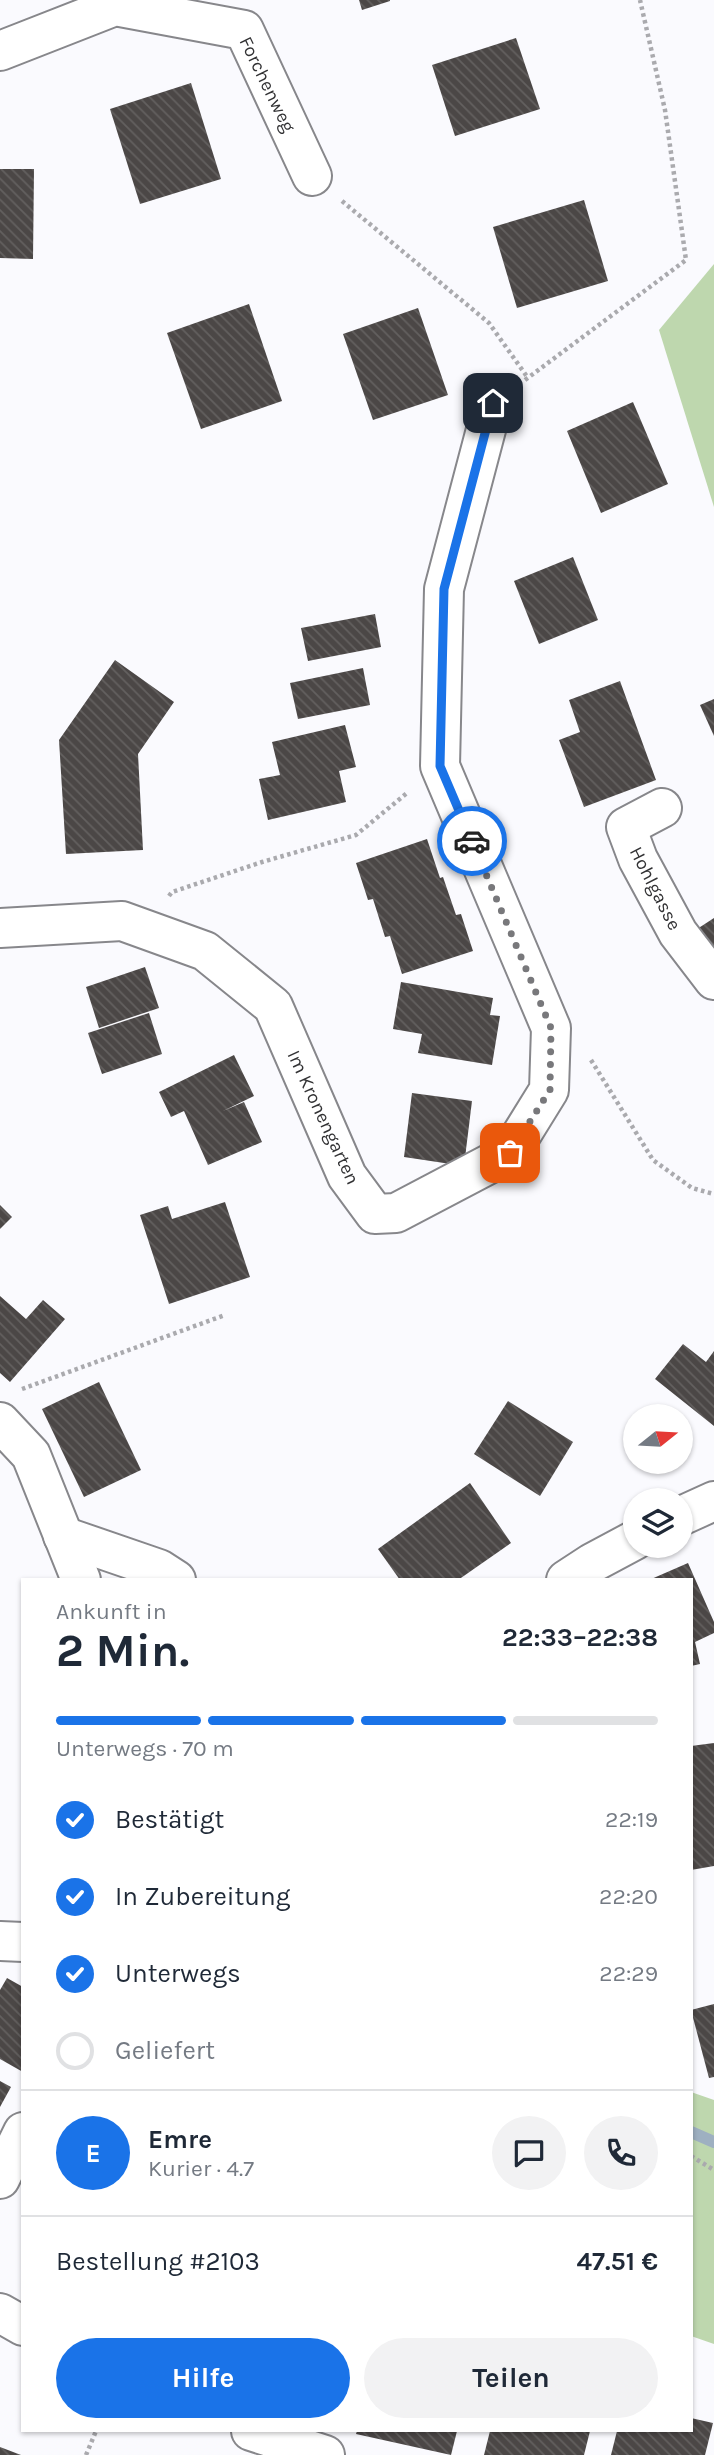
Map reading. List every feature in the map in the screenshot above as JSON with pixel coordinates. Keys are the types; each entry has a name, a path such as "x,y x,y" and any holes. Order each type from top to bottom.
{"street":[{"name":"Forchenweg","path":"0,51 115,6 244,30 312,176"},
{"name":"Im Kronengarten","path":"0,928 122,921 205,951 273,1006 347,1176 374,1214 396,1213 510,1153 550,1090 551,1028 440,766 444,589 493,403"},
{"name":"Hohlgasse","path":"662,808 626,827 638,859 678,933 714,980"},
{"path":"6,1407 31,1455 80,1578"},
{"path":"693,1511 714,1501"},
{"path":"64,1536 159,1569 173,1578"},
{"path":"569,1578 623,1546"},
{"path":"0,1941 21,1942"},
{"path":"0,2179 21,2136"},
{"path":"254,2432 325,2455"}],"path":[{"path":"493,403 686,260 665,110 640,0"},
{"path":"312,176 489,323 528,378"},
{"path":"148,930 172,892 356,835 440,766"},
{"path":"551,1028 577,1039 653,1160 692,1188 714,1194"},
{"path":"6,1407 225,1315"},
{"path":"693,2157 714,2170"},
{"path":"86,2455 96,2432"}],"green space":[{"path":"714,264 714,507 659,330"},
{"path":"693,2093 714,2100 714,2344 693,2337"}],"building":[{"path":"359,0 390,0 390,1 362,10"},
{"path":"516,38 540,109 455,136 432,65"},
{"path":"191,83 221,179 140,204 110,109"},
{"path":"0,169 34,169 33,259 0,258"},
{"path":"584,200 608,281 517,308 493,227"},
{"path":"249,304 282,401 201,429 167,333"},
{"path":"418,308 448,395 373,420 343,334"},
{"path":"633,402 668,484 601,513 567,431"},
{"path":"573,557 598,620 539,644 514,581"},
{"path":"375,614 381,647 308,661 301,628"},
{"path":"115,660 174,702 138,754 143,850 66,854 59,740"},
{"path":"363,668 370,705 298,719 290,683"},
{"path":"620,681 656,780 584,807 559,740 580,732 569,700"},
{"path":"714,699 714,736 700,705"},
{"path":"345,725 356,767 339,771 346,802 268,820 259,779 280,775 272,742"},
{"path":"427,839 456,915 461,914 473,951 402,974 390,936 385,937 373,899 368,900 356,863"},
{"path":"714,918 714,963 694,931"},
{"path":"145,967 159,1008 99,1028 86,987"},
{"path":"401,982 493,998 490,1015 500,1016 492,1065 418,1053 422,1034 393,1029"},
{"path":"149,1013 162,1054 102,1074 88,1033"},
{"path":"234,1055 254,1096 223,1111 244,1102 262,1142 208,1165 184,1111 171,1117 159,1092"},
{"path":"412,1093 472,1101 464,1166 404,1157"},
{"path":"225,1202 250,1277 169,1304 140,1215 168,1206 172,1219"},
{"path":"0,1205 12,1217 0,1229"},
{"path":"0,1296 26,1319 43,1300 65,1319 10,1382 0,1373"},
{"path":"683,1344 706,1362 714,1351 714,1426 693,1409 693,1404 686,1404 655,1379"},
{"path":"99,1382 141,1470 84,1497 42,1409"},
{"path":"508,1401 573,1442 540,1496 474,1454"},
{"path":"470,1483 511,1543 461,1578 399,1578 378,1549"},
{"path":"688,1563 714,1622 714,1633 695,1642 700,1664 693,1666 693,1578 654,1578"},
{"path":"714,1743 714,1866 693,1870 693,1746"},
{"path":"7,1978 21,1986 21,2071 0,2059 0,1990"},
{"path":"714,2004 714,2077 709,2078 693,2009"},
{"path":"0,2081 11,2087 0,2107"},
{"path":"693,2418 713,2423 705,2455 611,2455 617,2432 693,2432"},
{"path":"357,2432 457,2432 451,2455 356,2434"},
{"path":"490,2432 590,2432 584,2455 484,2455"},
{"path":"0,2447 21,2455 0,2455"}],"waterway":[{"path":"693,2133 714,2142"}],"way so far":[{"path":"472,841 551,1028 550,1090 510,1153"}],"route":[{"path":"472,841 440,766 444,589 493,403"}]}
